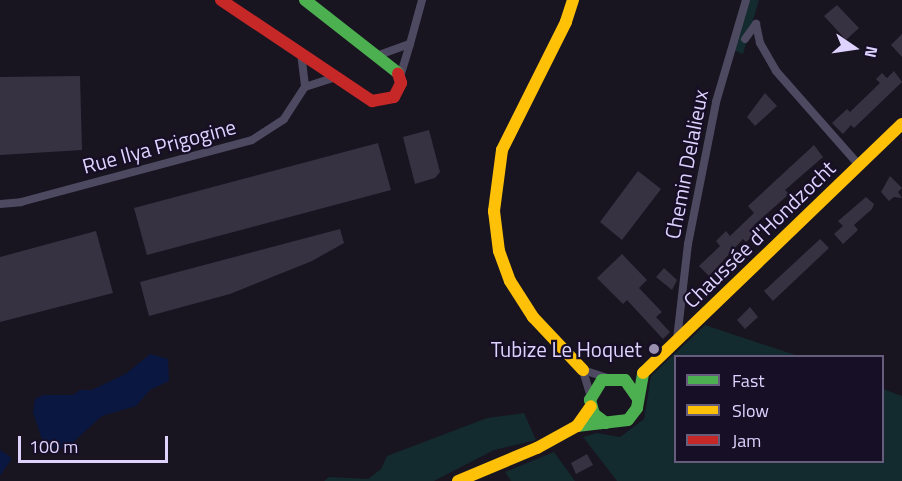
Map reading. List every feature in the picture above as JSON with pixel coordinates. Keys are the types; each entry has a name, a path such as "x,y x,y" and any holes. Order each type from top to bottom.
{"street":[{"path":"221,0 335,77 378,102 394,97 423,0"},
{"path":"305,0 396,68 400,77"},
{"path":"573,0 566,22 501,150 494,211 500,251 522,302 584,370 594,414 606,423"},
{"name":"Chemin Delalieux","path":"677,339 688,244 716,102 746,0"},
{"path":"746,39 756,24 760,43 776,71 859,165"},
{"path":"379,55 410,44"},
{"path":"301,53 305,87 335,77"},
{"name":"Rue Ilya Prigogine","path":"0,204 21,202 252,140 284,118 305,87"},
{"name":"Chaussée d'Hondzocht","path":"643,373 902,124"},
{"path":"584,370 632,385 637,397"},
{"path":"458,481 537,448 577,426 628,420 637,408 637,397 643,373 613,378 595,386 591,401 577,426"}],"green space":[{"path":"748,0 759,0 743,54 733,50"},
{"path":"705,325 795,355 674,355 674,463 884,463 884,389 902,396 902,481 617,481 583,437 597,433 620,437 644,419 651,376"},
{"path":"524,413 536,440 494,450 434,481 324,481 329,477 368,479 381,469 387,456 487,418"},
{"path":"554,452 575,481 511,481 505,472"}],"water":[{"path":"150,354 168,359 169,381 150,390 136,406 102,416 69,446 58,450 43,442 33,413 35,399 43,395 73,395 80,390 92,390 127,373"},
{"path":"0,450 12,458 0,476"}],"building":[{"path":"837,5 859,28 846,40 824,16"},
{"path":"902,34 902,57 891,45"},
{"path":"894,71 902,82 854,128 851,125 843,134 832,123 847,109 850,112 880,83 876,79 882,73 887,78"},
{"path":"80,76 82,150 0,155 0,77"},
{"path":"765,93 777,106 755,126 747,117"},
{"path":"429,130 440,172 435,178 415,184 403,137"},
{"path":"378,143 391,190 147,255 134,208"},
{"path":"814,145 823,157 785,190 789,194 753,226 758,231 746,242 743,239 709,276 699,266 720,246 716,241 726,231 730,236 754,213 748,206"},
{"path":"638,171 661,189 622,240 600,222"},
{"path":"890,176 902,188 898,192 902,198 894,197 889,201 881,192"},
{"path":"866,197 874,204 872,209 854,225 858,230 843,244 834,234 843,226 838,221"},
{"path":"340,229 344,243 312,261 230,294 149,316 140,282"},
{"path":"96,231 113,293 0,322 0,257"},
{"path":"820,239 829,248 773,301 764,291"},
{"path":"622,254 647,280 639,288 662,312 656,317 670,332 663,339 627,300 623,304 597,278"},
{"path":"664,268 677,280 672,290 656,277"},
{"path":"750,307 758,317 745,329 737,320"},
{"path":"587,454 593,465 576,474 571,463"}],"traffic: fast":[{"path":"305,0 398,73"},
{"path":"577,426 628,420 637,408 643,373"},
{"path":"606,423 594,414 590,400 602,380 625,380 637,397"}],"traffic: slow":[{"path":"573,0 566,22 502,150 494,211 499,251 510,281 533,317 583,370"},
{"path":"643,373 902,124"},
{"path":"458,481 537,448 577,426 591,406"}],"traffic: jam":[{"path":"221,0 372,101 394,97 401,83 398,73"}],"place":[{"name":"Tubize Le Hoquet","path":"654,349"}]}
